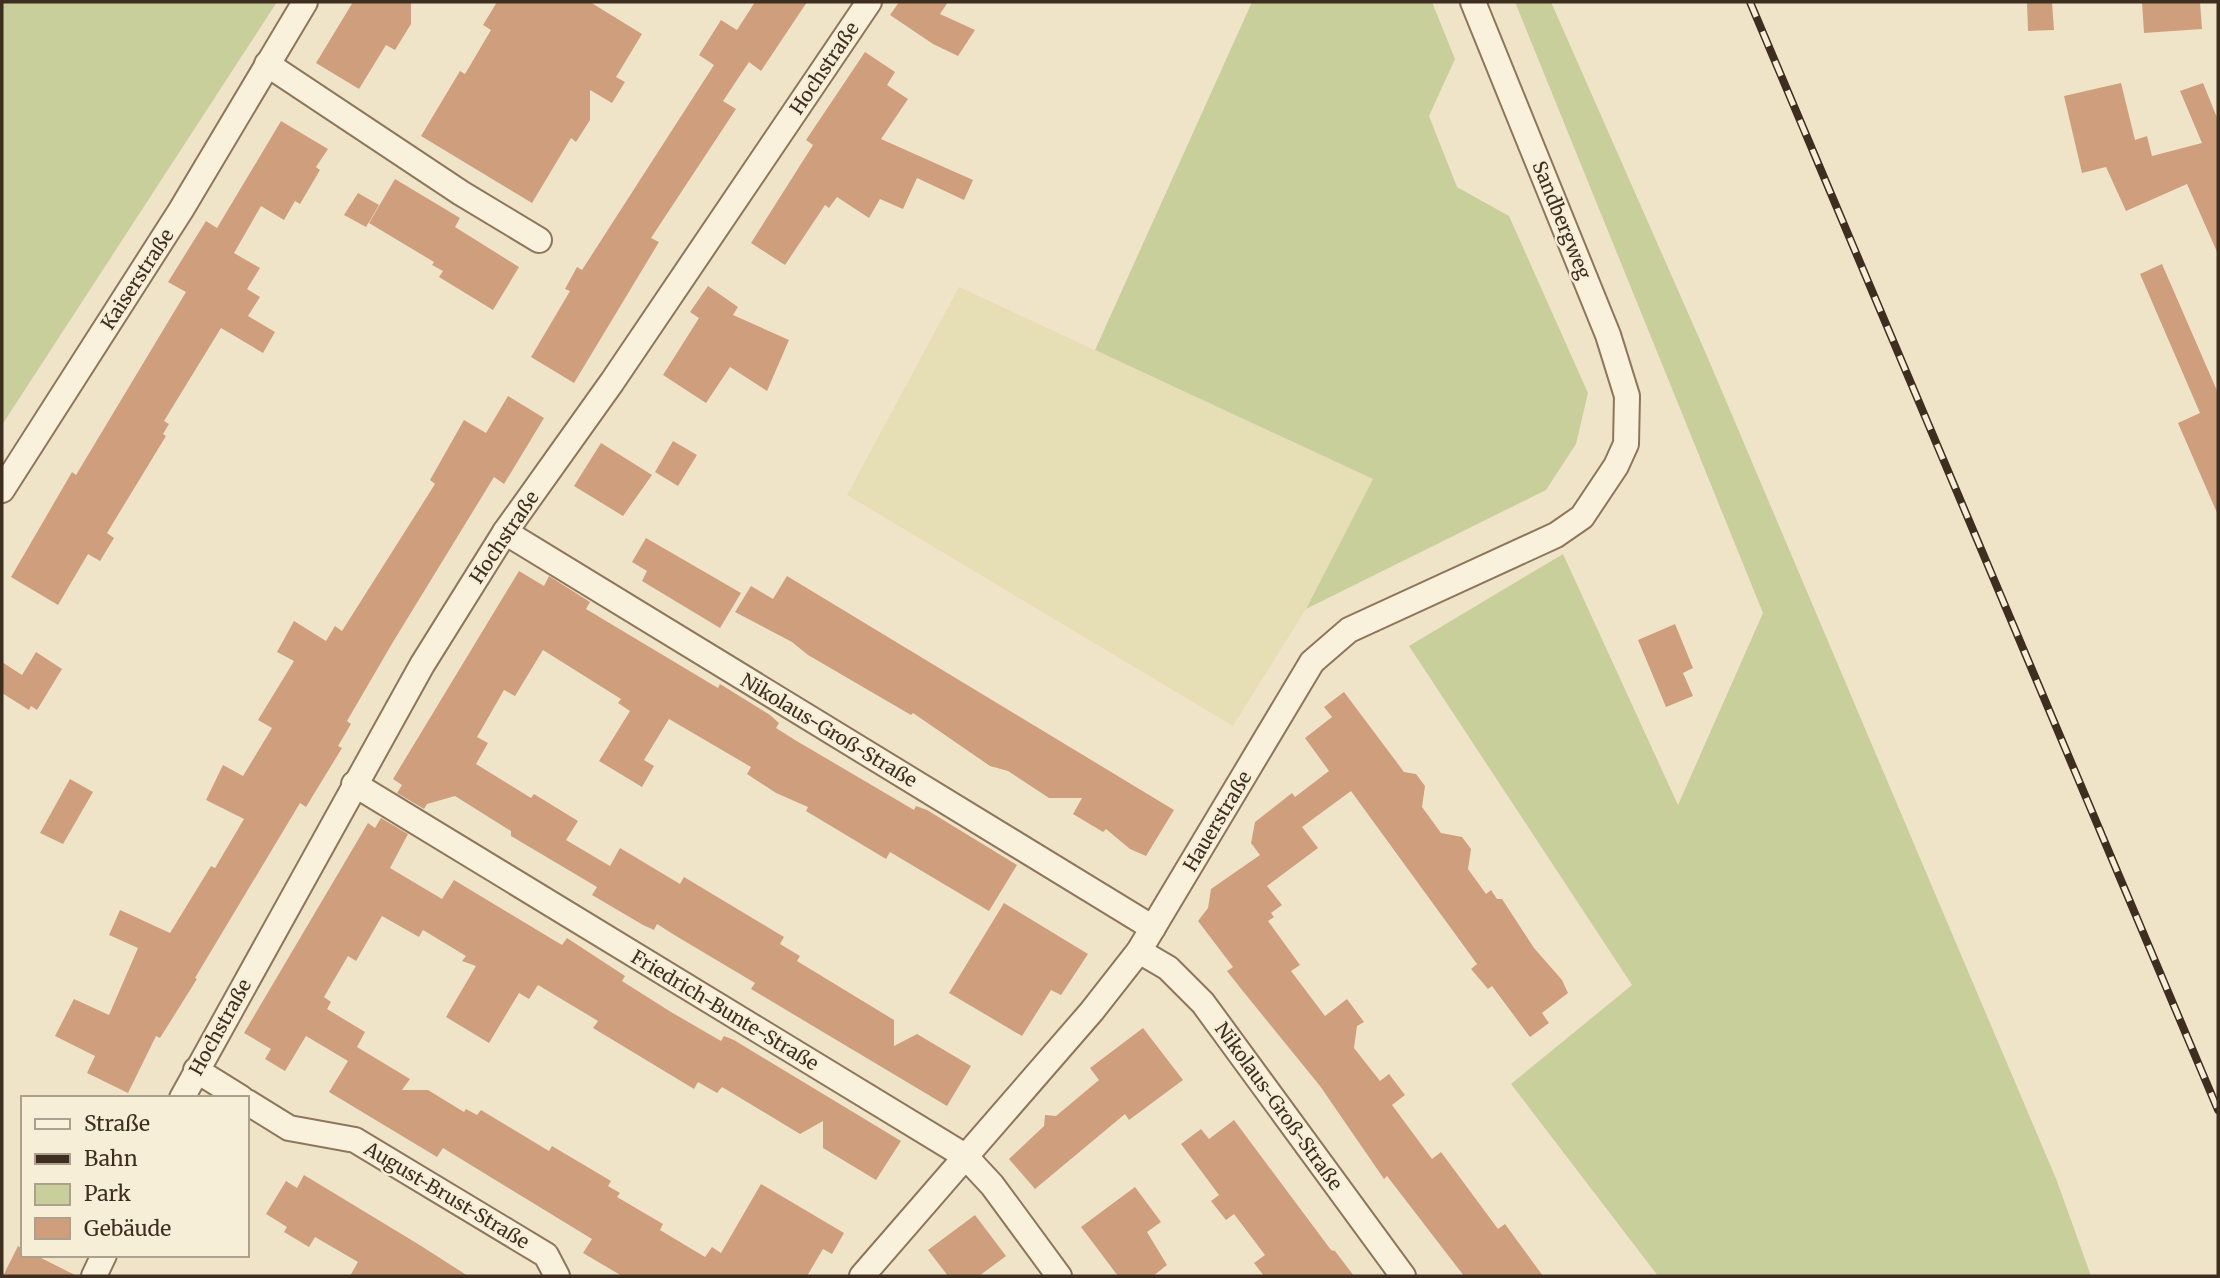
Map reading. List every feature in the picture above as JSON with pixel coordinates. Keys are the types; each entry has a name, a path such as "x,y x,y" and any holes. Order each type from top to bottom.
{"street":[{"name":"Kaiserstraße","path":"2,490 181,210 304,2"},
{"name":"Hochstraße","path":"183,1096 354,784 422,665 505,532 620,370 869,2"},
{"name":"Sandbergweg","path":"1473,2 1608,335 1627,396 1626,444"},
{"path":"267,64 461,193 539,240"},
{"name":"Hauerstraße","path":"862,1276 1092,1011 1139,951 1312,662 1349,630 1518,554 1573,523 1602,489 1626,444"},
{"name":"Nikolaus-Groß-Straße","path":"505,532 1153,928"},
{"name":"Friedrich-Bunte-Straße","path":"354,784 965,1156 992,1185 1059,1276"},
{"name":"Nikolaus-Groß-Straße","path":"1139,951 1168,968 1203,1003 1403,1276"},
{"path":"196,1070 238,1096"},
{"name":"August-Brust-Straße","path":"248,1103 289,1128 355,1140 545,1255 557,1276"},
{"path":"94,1276 103,1257"}],"shaded area":[{"path":"959,287 1373,479 1306,609 1233,726 847,495"}],"green space":[{"path":"2,2 277,2 2,425"},
{"path":"1252,2 1432,2 1455,59 1429,116 1457,187 1509,216 1588,393 1576,444 1546,490 1306,609 1373,479 1095,350"},
{"path":"1515,2 1551,2 1707,356 2057,1181 2091,1276 1658,1276 1511,1084 1632,985 1409,646 1563,554 1678,805 1763,613"}],"building":[{"path":"353,2 411,2 411,24 395,50 386,45 359,89 316,63"},
{"path":"497,2 590,2 642,34 616,77 625,82 612,103 590,90 590,120 576,142 571,138 532,203 421,136 460,71 465,74 491,30 483,25"},
{"path":"755,2 807,2 761,71 749,62 723,101 736,109 651,238 659,242 574,383 531,357 570,291 565,289 577,267 582,270 714,65 699,55 721,20 737,30"},
{"path":"899,2 948,2 940,14 975,30 958,56 933,44 890,15"},
{"path":"2027,2 2052,2 2054,30 2028,31"},
{"path":"2142,2 2200,2 2202,29 2144,33"},
{"path":"865,52 895,72 887,85 908,99 881,139 973,180 964,200 917,178 903,209 880,199 869,218 837,197 829,208 825,205 785,265 751,243 813,145 806,140"},
{"path":"2121,83 2135,140 2147,136 2152,156 2202,143 2180,91 2203,83 2218,120 2218,254 2187,184 2126,211 2106,167 2082,173 2064,96"},
{"path":"281,121 328,149 316,167 320,170 300,204 295,201 284,220 261,206 234,253 260,268 247,289 260,297 248,316 275,332 263,353 221,328 164,421 169,424 163,434 166,436 107,533 114,538 100,561 88,554 58,605 11,577 72,472 76,475 186,292 168,282 206,221 217,228"},
{"path":"395,179 460,218 455,227 519,267 493,310 439,277 443,271 432,265 434,262 369,223"},
{"path":"358,193 379,205 366,227 344,215"},
{"path":"2162,264 2218,393 2218,515 2178,423 2200,413 2140,274"},
{"path":"708,286 738,307 733,315 789,340 767,391 730,367 706,403 663,375 699,318 690,312"},
{"path":"508,396 544,418 504,484 494,477 393,642 347,721 351,724 338,746 342,748 306,807 300,803 195,978 197,979 160,1038 156,1036 128,1093 87,1073 95,1056 55,1036 74,999 109,1015 138,948 109,935 120,910 170,933 211,866 215,868 244,819 206,800 223,765 243,776 272,728 258,720 294,661 277,652 294,621 326,641 335,626 342,631 435,484 430,480 464,420 486,433"},
{"path":"673,441 697,455 678,486 655,472"},
{"path":"601,443 652,475 623,516 574,486"},
{"path":"646,538 741,593 720,628 642,581 647,571 632,562"},
{"path":"519,571 544,586 549,576 590,602 586,609 718,688 720,684 770,715 779,723 776,728 795,740 914,810 916,806 927,810 1017,865 989,911 890,852 886,859 806,811 808,807 776,793 747,774 751,767 669,719 644,760 654,766 642,787 599,761 630,711 618,703 621,699 543,650 515,696 504,690 477,737 488,743 476,764 531,798 534,794 578,821 566,840 610,866 620,848 680,884 684,877 784,937 780,944 800,956 797,961 894,1020 894,1046 917,1034 971,1066 947,1106 751,989 755,983 657,924 654,930 592,895 597,887 511,836 511,831 455,796 427,804 424,809 397,793 402,785 393,779"},
{"path":"787,576 1174,810 1146,856 1130,849 1106,829 1103,832 1073,814 1082,798 1049,798 1008,771 990,766 913,713 911,715 808,655 792,642 735,612 751,586 773,599"},
{"path":"1675,624 1693,668 1683,673 1693,696 1666,707 1638,640"},
{"path":"36,652 62,669 37,710 31,706 29,710 2,693 2,662 22,675"},
{"path":"1344,692 1404,772 1416,774 1425,786 1422,807 1441,833 1462,837 1471,849 1468,869 1486,894 1491,890 1497,899 1502,899 1534,948 1562,980 1568,993 1542,1013 1549,1023 1530,1037 1492,986 1488,989 1471,969 1477,964 1351,791 1302,827 1318,848 1267,886 1282,905 1271,913 1274,917 1268,921 1300,965 1291,971 1325,1016 1347,999 1364,1022 1357,1026 1354,1048 1380,1081 1389,1074 1405,1095 1392,1105 1432,1159 1441,1152 1498,1229 1505,1224 1543,1276 1464,1276 1387,1176 1384,1179 1320,1086 1227,971 1233,967 1198,921 1208,908 1211,889 1260,855 1251,843 1255,822 1292,793 1295,797 1329,771 1305,738 1332,717 1324,707"},
{"path":"70,779 93,792 63,844 40,833"},
{"path":"381,818 408,834 390,868 442,899 454,880 562,945 567,938 625,976 622,981 671,1012 721,1041 724,1036 734,1040 901,1141 876,1180 823,1148 823,1121 800,1134 722,1087 717,1093 698,1082 694,1089 593,1028 598,1021 538,985 529,999 519,993 489,1043 446,1017 476,966 462,961 466,956 423,930 419,937 382,916 356,961 348,956 324,997 331,1002 327,1009 365,1032 357,1047 410,1079 402,1090 428,1090 464,1112 466,1109 477,1115 481,1110 549,1151 552,1146 611,1181 608,1186 620,1193 617,1197 663,1224 660,1230 705,1257 712,1247 721,1253 761,1184 844,1233 832,1254 823,1249 807,1276 622,1276 583,1253 592,1239 443,1148 437,1157 329,1092 348,1061 306,1036 285,1071 265,1059 271,1049 244,1033 368,823 375,828"},
{"path":"1004,903 1088,954 1061,995 1051,990 1022,1036 949,993"},
{"path":"1143,1028 1183,1080 1129,1120 1125,1114 1035,1189 1009,1159 1044,1126 1045,1115 1056,1116 1099,1080 1090,1068"},
{"path":"1234,1120 1331,1250 1335,1251 1354,1276 1264,1276 1254,1263 1265,1255 1234,1214 1226,1220 1211,1201 1219,1195 1181,1144 1201,1129 1209,1139"},
{"path":"304,1175 468,1276 350,1276 358,1262 315,1237 309,1247 284,1232 287,1227 266,1214 286,1181 297,1188"},
{"path":"1135,1187 1161,1222 1147,1232 1167,1265 1153,1276 1118,1276 1081,1227"},
{"path":"975,1215 1006,1256 979,1276 948,1276 928,1250"},
{"path":"18,1246 21,1248 21,1257 39,1257 77,1276 3,1276"}],"railway":[{"path":"1750,2 2218,1110"}]}
